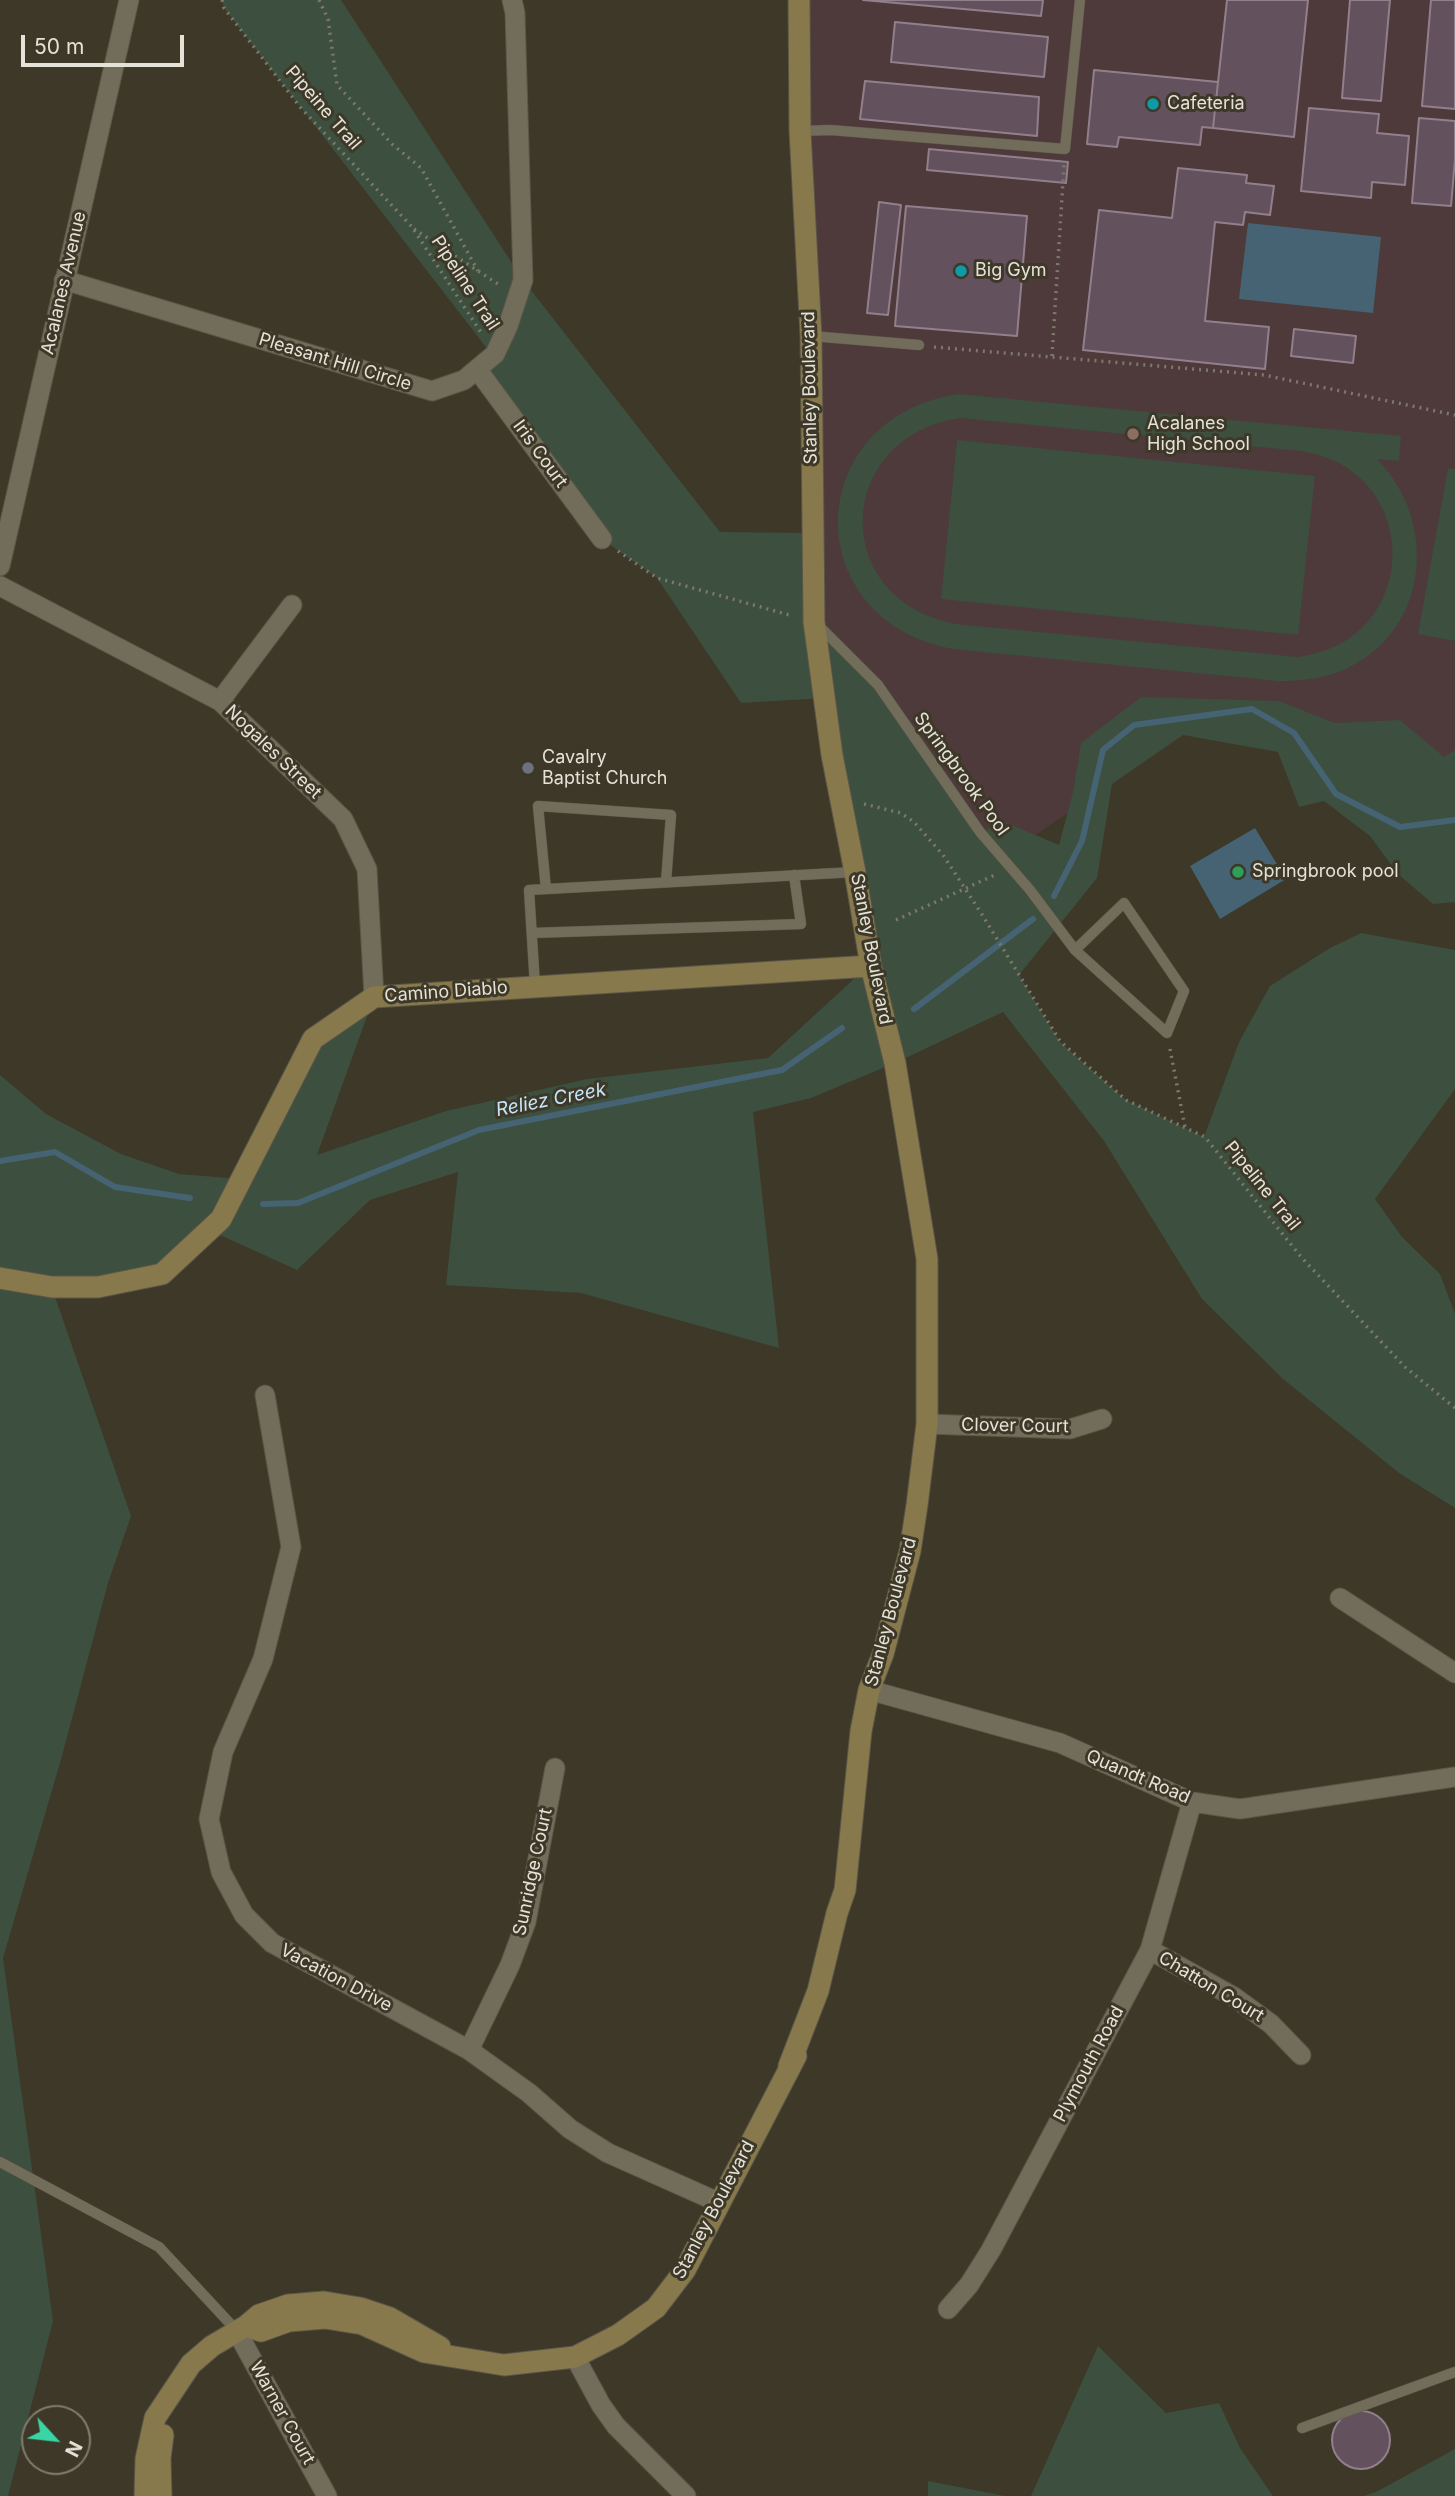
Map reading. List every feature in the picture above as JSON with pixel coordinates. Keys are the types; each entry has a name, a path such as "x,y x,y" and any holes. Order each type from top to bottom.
{"street":[{"name":"Acalanes Avenue","path":"0,566 129,0"},
{"name":"Pleasant Hill Circle","path":"64,280 432,391 464,380 495,354 523,280 515,13 512,0"},
{"name":"Stanley Boulevard","path":"145,2496 148,2440 155,2418 168,2397 191,2364 259,2315 288,2305 324,2302 360,2308 390,2318 455,2357 504,2365 575,2357 618,2335 656,2308 685,2270 789,2066 811,2036 830,1992 848,1913 845,1890 861,1731 869,1690 883,1654 910,1551 927,1423 927,1259 895,1063 871,966 832,755 814,622 811,335 800,131 799,0"},
{"name":"Iris Court","path":"477,369 602,539"},
{"name":"Nogales Street","path":"0,586 220,701 343,818 367,869 374,997"},
{"path":"220,701 292,605"},
{"name":"Camino Diablo","path":"0,1278 52,1287 98,1287 162,1274 221,1219 313,1039 374,997 871,966"},
{"name":"Vacation Drive","path":"265,1395 291,1547 263,1659 223,1752 209,1819 221,1872 244,1915 272,1943 469,2050 529,2093 570,2129 608,2153 719,2203"},
{"name":"Clover Court","path":"927,1423 1070,1429 1102,1419"},
{"path":"1340,1598 1455,1673"},
{"name":"Quandt Road","path":"869,1690 1060,1743 1192,1802 1240,1808 1455,1777"},
{"name":"Sunridge Court","path":"469,2050 510,1965 526,1922 555,1768"},
{"name":"Plymouth Road","path":"948,2309 969,2285 991,2250 1150,1951 1192,1802"},
{"name":"Chatton Court","path":"1150,1951 1234,1997 1271,2024 1301,2055"},
{"name":"Warner Court","path":"241,2328 327,2496"},
{"path":"575,2357 601,2405 616,2426 686,2496"},
{"path":"161,2496 160,2458 168,2397"}],"lane":[{"path":"800,131 830,130 1065,149 1080,0"},
{"path":"811,335 919,345"},
{"name":"Springbrook Pool","path":"814,622 878,685 980,832 1011,867 1075,950 1167,1033"},
{"path":"546,889 538,806 671,815 666,882"},
{"path":"535,986 529,890 855,872"},
{"path":"532,933 801,924 794,875"},
{"path":"1075,950 1124,903 1184,991 1167,1033"},
{"path":"0,2162 159,2247 241,2328"},
{"path":"1302,2428 1455,2372"}],"path":[{"name":"Pipeine Trail","path":"222,0 224,8 300,107 412,227"},
{"path":"318,0 328,19 337,85 392,144 421,168 478,271"},
{"path":"1052,356 1065,149"},
{"path":"412,227 517,297"},
{"name":"Pipeline Trail","path":"412,227 495,354"},
{"path":"919,345 1264,375 1455,415"},
{"path":"602,539 657,578 814,622"},
{"name":"Pipeline Trail","path":"842,799 901,813 914,822 943,855 1060,1041 1126,1100 1205,1137 1301,1256 1405,1367 1455,1408"},
{"path":"897,920 1011,867"},
{"path":"1167,1033 1185,1128"}],"shaded area":[{"name":"Acalanes High School","path":"799,0 1455,0 1455,775 1183,734 1005,856 814,622"}],"green space":[{"path":"222,0 341,0 523,280 720,532 811,533 814,622 878,685 980,832 1005,822 1059,845 1073,792 1081,743 1141,697 1279,701 1335,723 1400,720 1444,757 1455,750 1455,902 1433,904 1398,874 1370,836 1324,801 1299,807 1278,752 1183,735 1112,784 1097,878 1019,975 1060,1042 1126,1100 1204,1137 1239,1042 1270,986 1330,948 1361,933 1455,950 1455,1089 1375,1199 1402,1237 1440,1274 1455,1314 1455,1508 1399,1473 1282,1378 1202,1299 1104,1141 1003,1012 895,1063 811,1098 753,1112 779,1348 581,1293 446,1285 458,1172 370,1200 297,1270 209,1230 162,1274 52,1288 131,1516 108,1583 62,1756 3,1958 53,2321 31,2405 21,2405 21,2445 8,2496 0,2496 0,1075 46,1114 121,1154 179,1174 241,1179 313,1039 374,997 317,1155 446,1111 587,1079 768,1058 868,966 824,698 741,703 657,578 602,539 477,369 492,355 224,8"},
{"path":"958,394 1401,436 1399,461 1377,459 1397,485 1410,514 1416,545 1416,576 1408,605 1393,632 1370,654 1333,674 1294,681 953,649 902,631 866,600 845,562 838,520 846,478 869,440 906,411","holes":["960,418 1301,451 1338,463 1369,487 1382,508 1390,531 1392,555 1390,579 1381,602 1367,622 1342,643 1311,654 1298,657 956,624 914,609 885,585 868,554 863,520 869,485 888,455 918,431"]},
{"path":"957,440 1315,476 1298,635 941,599"},
{"path":"1448,468 1455,469 1455,641 1418,634"},
{"path":"1098,2346 1166,2413 1219,2403 1240,2448 1273,2496 1031,2496"},
{"path":"1455,2449 1455,2496 1363,2496 1376,2492"},
{"path":"928,2481 1005,2496 928,2496"}],"water":[{"path":"1248,223 1381,237 1373,313 1239,299"},
{"name":"Springbrook pool","path":"1255,828 1286,879 1220,919 1190,866"}],"building":[{"path":"863,0 1043,0 1041,16"},
{"path":"1227,0 1308,0 1294,137 1213,128"},
{"path":"1350,0 1390,0 1381,101 1342,98"},
{"path":"1431,0 1455,0 1455,109 1422,106"},
{"path":"895,22 1048,37 1044,77 891,62"},
{"name":"Cafeteria","path":"1094,70 1218,82 1213,128 1202,127 1200,145 1119,137 1117,147 1087,144"},
{"path":"865,81 1039,97 1037,136 860,119"},
{"path":"1309,108 1379,114 1377,133 1409,136 1405,185 1372,182 1371,198 1301,191"},
{"path":"1419,118 1455,121 1451,206 1412,203"},
{"path":"929,149 1068,162 1066,183 927,170"},
{"path":"1178,168 1247,175 1246,183 1274,186 1270,215 1245,212 1243,225 1215,222 1205,321 1269,327 1265,369 1083,350 1099,210 1172,218"},
{"path":"879,202 901,205 888,315 867,313"},
{"name":"Big Gym","path":"906,206 1027,216 1017,336 895,326"},
{"path":"1294,329 1356,336 1353,363 1291,356"},
{"path":"1355,2411 1367,2411 1382,2419 1390,2434 1390,2446 1382,2461 1367,2469 1355,2469 1340,2461 1332,2446 1332,2434 1340,2419"}],"waterway":[{"name":"Reliez Creek","path":"1054,896 1082,841 1103,750 1134,725 1252,709 1294,733 1336,794 1400,827 1455,820"},
{"name":"Reliez Creek","path":"914,1009 1033,919"},
{"name":"Reliez Creek","path":"263,1204 298,1203 479,1130 782,1070 842,1028"},
{"name":"Reliez Creek","path":"0,1161 55,1152 115,1187 190,1198"}],"place":[{"name":"Cafeteria","path":"1153,104"},
{"name":"Big Gym","path":"961,271"},
{"name":"Acalanes High School","path":"1133,434"},
{"name":"Cavalry Baptist Church","path":"528,768"},
{"name":"Springbrook pool","path":"1238,872"}]}
